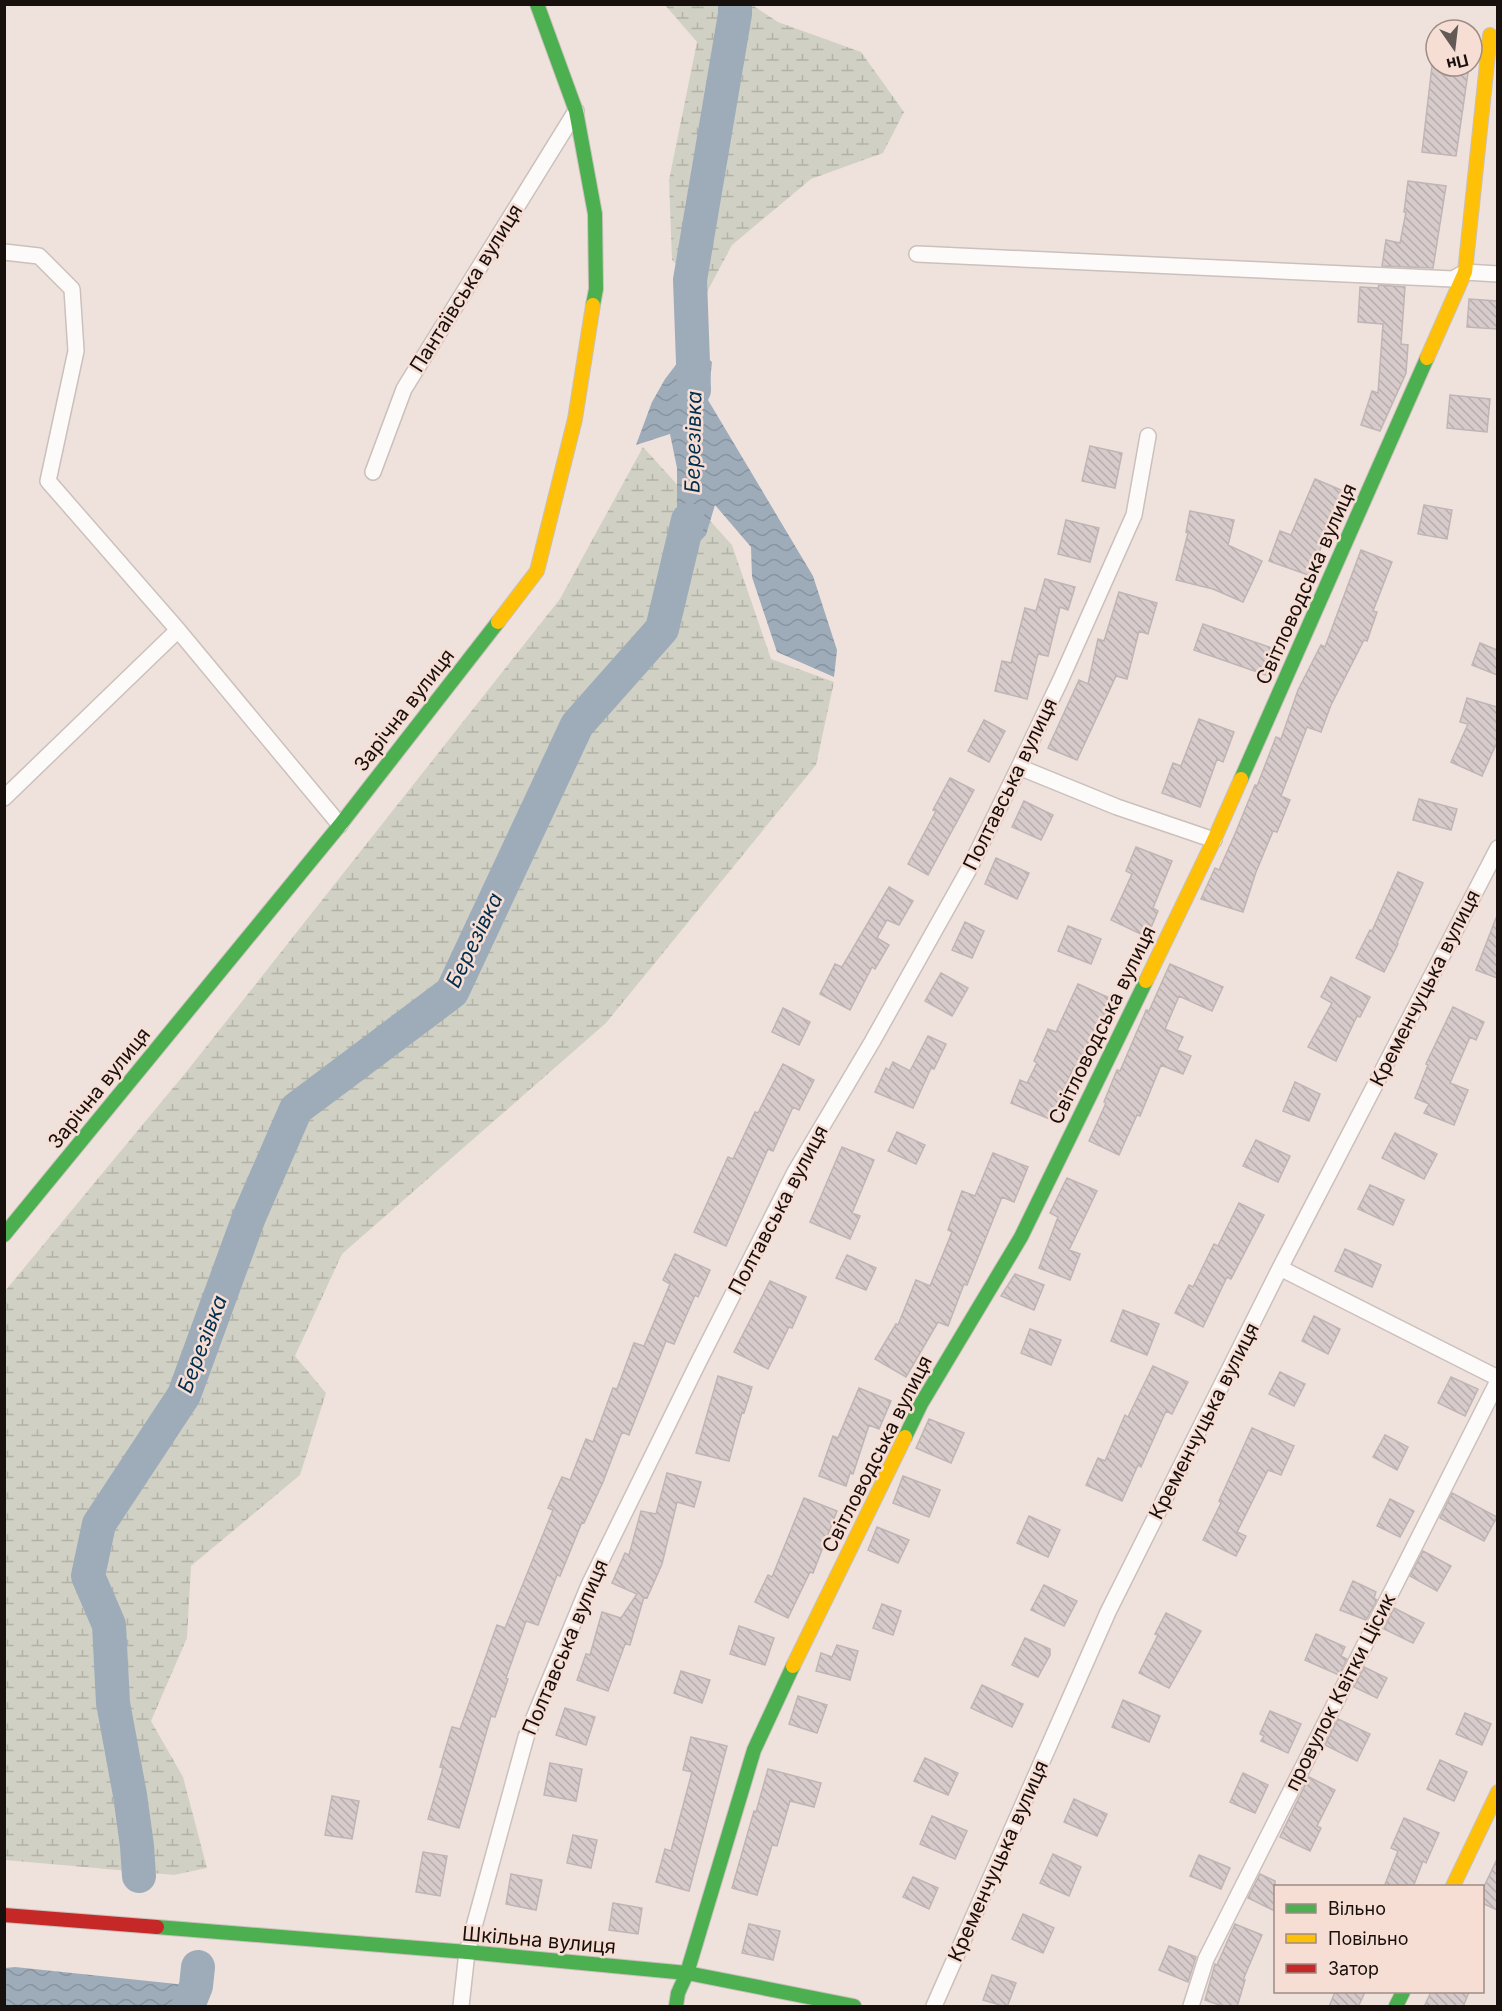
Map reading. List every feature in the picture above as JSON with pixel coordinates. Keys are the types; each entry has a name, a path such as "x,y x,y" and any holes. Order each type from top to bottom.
{"street":[{"name":"Зарічна вулиця","path":"4,1235 340,825 537,571 575,418 596,289 596,214 576,111 537,4"},
{"name":"Світловодська вулиця","path":"676,2007 678,1993 687,1973 754,1750 818,1613 921,1404 1020,1237 1214,840 1465,272 1490,35"},
{"name":"Пантаївська вулиця","path":"373,472 404,389 576,111"},
{"path":"4,252 39,256 72,289 76,351 48,481 178,630 340,825"},
{"path":"917,255 1453,279 1465,272 1497,274"},
{"name":"Полтавська вулиця","path":"461,2007 467,1952 526,1737 590,1585 795,1172 872,1042 969,869 1019,767 1134,515 1148,436"},
{"path":"4,798 178,630"},
{"path":"1019,767 1117,807 1214,840"},
{"name":"Кременчуцька вулиця","path":"934,2007 1108,1612 1280,1268 1497,848"},
{"path":"1280,1268 1497,1380"},
{"name":"провулок Квітки Цісик","path":"1191,2007 1206,1959 1497,1380"},
{"path":"1454,1885 1497,1792"},
{"name":"Шкільна вулиця","path":"6,1916 467,1952 687,1973 854,2007"},
{"path":"1396,2007 1403,1993"}],"green space":[{"path":"665,5 754,5 778,22 861,52 904,112 883,153 811,179 732,245 707,292 672,260 669,180 697,42"},
{"path":"643,447 732,545 771,659 834,682 816,765 606,1023 342,1254 295,1356 326,1393 300,1475 191,1566 187,1638 151,1721 183,1777 207,1868 174,1875 5,1860 5,1291 187,1071 560,599"}],"water":[{"path":"692,344 712,362 708,400 813,576 837,650 834,677 777,652 752,577 751,547 715,505 706,535 677,564 677,468 670,434 636,445 652,402 665,379"},
{"path":"15,1967 196,1986 201,2006 5,2006 5,1968"}],"building":[{"path":"1431,78 1467,78 1456,156 1422,152"},
{"path":"1408,181 1446,186 1433,268 1382,266 1386,240 1400,243 1406,212 1404,212"},
{"path":"1379,285 1405,287 1401,344 1408,345 1406,373 1380,431 1361,425 1372,391 1378,393 1383,324 1358,322 1360,287 1378,288"},
{"path":"1469,299 1497,301 1497,329 1467,327"},
{"path":"1450,395 1490,399 1487,432 1447,428"},
{"path":"1090,446 1122,453 1115,488 1082,481"},
{"path":"1315,479 1348,493 1333,528 1328,527 1311,576 1269,561 1280,531 1291,535"},
{"path":"1424,505 1452,510 1447,539 1418,534"},
{"path":"1190,511 1234,520 1228,545 1262,561 1243,602 1213,589 1176,580 1188,533 1186,532"},
{"path":"1066,520 1099,528 1090,562 1058,554"},
{"path":"1361,550 1392,562 1373,611 1377,612 1367,641 1364,640 1331,705 1321,732 1307,727 1281,796 1290,800 1277,832 1273,831 1243,912 1201,899 1215,868 1219,870 1255,785 1257,786 1276,737 1281,739 1298,690 1321,645 1325,647"},
{"path":"1045,579 1075,587 1068,610 1060,607 1048,656 1038,654 1027,699 995,691 1002,661 1011,663 1025,608 1036,611"},
{"path":"1119,592 1157,603 1148,634 1139,631 1127,679 1116,676 1077,760 1048,748 1079,680 1088,684 1098,639 1104,641"},
{"path":"1203,624 1275,649 1266,675 1194,650"},
{"path":"1480,643 1497,650 1497,675 1472,665"},
{"path":"1467,698 1497,707 1497,742 1482,776 1451,762 1468,724 1460,722"},
{"path":"1199,719 1234,732 1223,762 1217,759 1200,807 1162,793 1173,763 1181,766"},
{"path":"984,720 1005,731 989,762 968,751"},
{"path":"950,778 974,790 928,875 908,864 936,811 933,810"},
{"path":"1419,799 1457,809 1451,830 1413,820"},
{"path":"1024,801 1053,815 1041,840 1012,827"},
{"path":"1136,847 1172,861 1153,908 1158,911 1147,937 1111,920 1132,874 1126,871"},
{"path":"996,858 1029,873 1017,899 985,884"},
{"path":"1398,872 1423,883 1384,972 1356,958 1370,930 1372,931"},
{"path":"889,887 913,901 899,925 887,920 877,938 889,945 875,969 872,967 850,1010 820,994 835,964 842,967"},
{"path":"1497,918 1497,978 1476,970"},
{"path":"965,922 984,931 972,958 952,950"},
{"path":"1068,926 1101,939 1091,964 1058,951"},
{"path":"1170,964 1223,987 1212,1011 1179,996 1165,1029 1183,1037 1177,1050 1191,1056 1183,1074 1161,1065 1140,1116 1137,1115 1119,1155 1089,1141 1106,1103 1104,1102 1117,1070 1120,1071 1146,1010 1149,1011"},
{"path":"941,973 968,988 952,1016 925,1001"},
{"path":"1331,977 1370,997 1360,1017 1357,1016 1336,1061 1308,1047 1332,1003 1321,997"},
{"path":"1078,984 1114,1000 1103,1026 1097,1023 1077,1069 1073,1068 1052,1120 1011,1103 1020,1080 1027,1083 1037,1063 1034,1061 1048,1029 1056,1032"},
{"path":"1453,1007 1484,1022 1476,1040 1470,1037 1450,1083 1468,1090 1454,1125 1424,1113 1429,1104 1415,1098 1428,1065 1426,1064"},
{"path":"783,1008 810,1022 799,1045 772,1032"},
{"path":"928,1036 946,1044 934,1069 931,1068 913,1108 875,1092 886,1068 889,1070 893,1062 910,1071"},
{"path":"783,1064 814,1080 799,1110 793,1107 773,1151 768,1149 726,1246 694,1232 728,1157 733,1159 755,1112 758,1113"},
{"path":"1295,1082 1320,1094 1309,1121 1283,1111"},
{"path":"897,1132 925,1145 916,1164 888,1151"},
{"path":"1395,1133 1437,1154 1424,1179 1382,1158"},
{"path":"1256,1140 1290,1156 1278,1182 1243,1166"},
{"path":"842,1147 874,1160 852,1213 860,1216 850,1239 810,1222"},
{"path":"993,1153 1028,1167 1014,1202 1002,1197 948,1326 938,1322 906,1377 875,1359 896,1324 898,1325 916,1280 930,1286 952,1232 948,1230 962,1191 975,1196"},
{"path":"1067,1178 1097,1191 1069,1250 1080,1254 1070,1280 1039,1268 1058,1217 1050,1213"},
{"path":"1370,1185 1404,1200 1393,1225 1358,1209"},
{"path":"1239,1203 1264,1215 1231,1279 1227,1277 1203,1327 1175,1313 1189,1285 1193,1287 1214,1244 1218,1246"},
{"path":"1345,1249 1381,1265 1372,1287 1335,1271"},
{"path":"675,1254 710,1270 698,1297 695,1295 674,1344 666,1341 629,1435 622,1432 603,1482 584,1523 582,1522 560,1576 557,1575 538,1625 526,1621 495,1717 491,1716 459,1828 428,1819 452,1727 460,1729 497,1625 505,1628 553,1510 548,1508 562,1477 570,1480 586,1439 593,1442 613,1388 617,1389 634,1343 644,1346 670,1284 663,1280"},
{"path":"847,1255 876,1268 866,1290 836,1278"},
{"path":"1015,1274 1044,1285 1034,1310 1001,1296"},
{"path":"770,1281 806,1297 792,1328 789,1327 768,1369 734,1352"},
{"path":"1123,1310 1159,1324 1147,1355 1111,1341"},
{"path":"1314,1316 1340,1329 1328,1354 1302,1341"},
{"path":"1030,1329 1061,1340 1051,1365 1021,1353"},
{"path":"1153,1366 1188,1382 1172,1414 1166,1411 1141,1467 1138,1465 1122,1501 1086,1485 1098,1458 1105,1461 1125,1415 1128,1417"},
{"path":"1280,1372 1305,1384 1294,1406 1269,1394"},
{"path":"718,1376 752,1387 744,1413 742,1412 729,1461 696,1453"},
{"path":"1451,1377 1478,1389 1465,1416 1438,1403"},
{"path":"859,1388 891,1401 879,1429 869,1425 853,1474 850,1473 846,1486 819,1476 833,1436 838,1438"},
{"path":"929,1419 964,1433 951,1463 916,1448"},
{"path":"1252,1428 1294,1446 1281,1475 1268,1470 1237,1532 1246,1536 1236,1556 1203,1540"},
{"path":"1385,1435 1408,1447 1397,1470 1373,1457"},
{"path":"667,1473 701,1482 694,1507 677,1502 662,1564 647,1598 644,1597 630,1645 625,1644 608,1691 577,1680 586,1654 590,1655 602,1612 621,1618 637,1594 612,1583 625,1553 629,1555 641,1511 656,1514"},
{"path":"903,1476 940,1490 929,1517 893,1503"},
{"path":"1452,1493 1497,1517 1484,1541 1440,1518"},
{"path":"804,1498 837,1511 813,1573 810,1572 788,1618 755,1602 768,1575 772,1577"},
{"path":"1390,1499 1414,1511 1400,1537 1377,1526"},
{"path":"1029,1516 1060,1530 1048,1557 1017,1543"},
{"path":"877,1527 909,1540 898,1563 868,1550"},
{"path":"1423,1551 1451,1566 1437,1591 1410,1576"},
{"path":"1353,1581 1376,1592 1374,1598 1377,1600 1366,1620 1340,1610"},
{"path":"1044,1585 1077,1601 1064,1626 1031,1610"},
{"path":"882,1604 901,1611 893,1635 873,1628"},
{"path":"1394,1608 1424,1623 1413,1643 1384,1629"},
{"path":"1166,1613 1201,1631 1169,1688 1139,1673"},
{"path":"739,1626 774,1638 765,1665 730,1654"},
{"path":"1316,1634 1345,1647 1341,1656 1347,1659 1339,1675 1305,1660"},
{"path":"1025,1638 1050,1649 1050,1655 1038,1677 1012,1665"},
{"path":"837,1645 858,1651 850,1680 816,1671 821,1653 832,1657"},
{"path":"1364,1667 1387,1678 1377,1698 1354,1687"},
{"path":"681,1671 710,1680 702,1703 674,1693"},
{"path":"982,1685 1023,1704 1012,1727 971,1708"},
{"path":"798,1696 827,1705 817,1733 789,1724"},
{"path":"1123,1700 1160,1716 1149,1742 1112,1727"},
{"path":"565,1708 595,1717 586,1745 556,1735"},
{"path":"1270,1711 1301,1724 1288,1753 1261,1741 1264,1736 1260,1734"},
{"path":"1465,1713 1491,1724 1482,1745 1456,1734"},
{"path":"1338,1719 1370,1734 1357,1761 1325,1745"},
{"path":"691,1737 727,1746 689,1891 656,1882 665,1849 671,1851 692,1772 683,1770"},
{"path":"925,1758 958,1773 948,1795 914,1781"},
{"path":"1440,1760 1467,1772 1454,1801 1427,1789"},
{"path":"550,1763 582,1769 576,1801 544,1795"},
{"path":"768,1769 821,1783 814,1807 790,1801 777,1846 772,1845 757,1895 732,1888"},
{"path":"1243,1773 1268,1785 1255,1813 1230,1802"},
{"path":"1309,1777 1335,1790 1317,1826 1321,1828 1310,1851 1280,1837"},
{"path":"332,1796 359,1801 352,1839 325,1835"},
{"path":"1074,1799 1107,1814 1097,1836 1064,1822"},
{"path":"932,1816 967,1831 955,1859 920,1844"},
{"path":"1404,1818 1439,1833 1426,1863 1423,1861 1414,1885 1385,1885 1398,1851 1391,1848"},
{"path":"573,1835 597,1840 591,1868 567,1863"},
{"path":"423,1852 447,1856 440,1896 416,1892"},
{"path":"1053,1854 1081,1867 1069,1896 1040,1883"},
{"path":"1199,1855 1230,1868 1221,1889 1190,1876"},
{"path":"1497,1859 1497,1910 1484,1904 1484,1887"},
{"path":"511,1874 542,1880 536,1910 506,1904"},
{"path":"1260,1874 1275,1881 1274,1911 1248,1898"},
{"path":"913,1877 938,1888 929,1909 903,1897"},
{"path":"613,1903 642,1908 638,1934 609,1930"},
{"path":"1023,1914 1054,1928 1043,1953 1012,1939"},
{"path":"749,1924 780,1931 773,1960 742,1953"},
{"path":"1235,1924 1262,1935 1243,1980 1245,1980 1237,2007 1225,2007 1205,2000 1215,1964 1217,1965"},
{"path":"1169,1946 1196,1957 1188,1982 1159,1970"},
{"path":"992,1975 1016,1983 1007,2007 983,2000"},
{"path":"1335,1993 1365,1993 1358,2007 1329,2007"},
{"path":"1431,1993 1469,1993 1463,2007 1424,2007"}],"waterway":[{"name":"Березівка","path":"694,390 690,280 735,4"},
{"name":"Березівка","path":"139,1876 130,1795 113,1703 109,1625 88,1576 99,1524 184,1395 249,1217 296,1109 452,992 577,725 662,629 688,520"},
{"name":"Березівка","path":"188,2006 196,1986 198,1967"}],"traffic: fast":[{"path":"537,4 576,111 595,214 596,289 593,305"},
{"path":"1241,779 1427,358"},
{"path":"4,1235 340,825 498,622"},
{"path":"905,1437 921,1404 1021,1237 1146,981"},
{"path":"676,2006 678,1993 687,1973 754,1750 793,1666"},
{"path":"157,1927 467,1952 687,1973 854,2006"},
{"path":"1396,2006 1402,1993"}],"traffic: slow":[{"path":"1427,358 1465,272 1490,35"},
{"path":"498,622 537,571 575,419 593,305"},
{"path":"1146,981 1241,779"},
{"path":"793,1666 905,1437"},
{"path":"1453,1885 1498,1792"}],"traffic: jam":[{"path":"4,1915 157,1927"}]}
